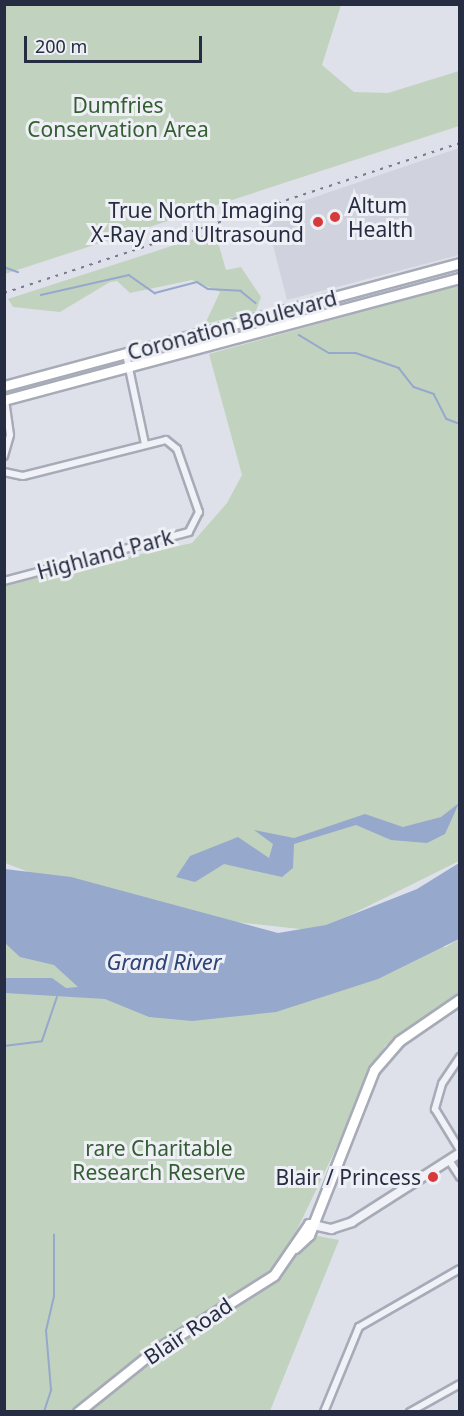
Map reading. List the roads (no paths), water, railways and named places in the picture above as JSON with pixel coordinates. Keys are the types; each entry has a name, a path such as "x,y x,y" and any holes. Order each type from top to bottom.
{"main road":[{"name":"Coronation Boulevard","path":"4,386 459,263"},
{"name":"Coronation Boulevard","path":"5,399 129,368 459,278"},
{"path":"236,324 239,337"},
{"name":"Blair Road","path":"78,1412 154,1351 274,1275 295,1248 309,1235 309,1224 367,1082 382,1059 459,999"}],"street":[{"path":"126,354 145,444"},
{"path":"4,456 10,435 5,399"},
{"name":"Highland Park","path":"4,472 23,476 166,440 177,449 199,512 189,532 4,581"},
{"path":"309,1224 331,1229 352,1222 459,1152 435,1109 442,1084 459,1057"},
{"path":"449,1160 459,1177"},
{"path":"324,1412 359,1327 459,1269"},
{"path":"410,1412 459,1384"}],"water":[{"path":"459,803 445,834 427,843 391,840 356,825 294,844 293,868 282,877 224,864 195,882 176,877 190,856 238,837 269,858 273,844 254,830 294,838 365,814 403,827 441,817"},
{"name":"Grand River","path":"459,863 459,939 378,979 276,1012 192,1021 149,1017 105,999 5,993 5,978 52,978 66,988 78,987 54,965 20,957 5,943 5,869 71,877 278,933 326,925 417,889"}],"waterway":[{"path":"4,267 18,272"},
{"path":"41,295 129,275 155,293 197,282 208,289 241,291 256,303"},
{"path":"299,335 329,353 356,353 399,368 414,387 434,394 447,419 460,424"},
{"path":"4,1046 42,1041 57,997"},
{"path":"44,1412 51,1390 46,1331 54,1297 54,1235"}],"railway":[{"path":"4,293 460,143"}],"place":[{"name":"Altum Health","path":"335,217"},
{"name":"True North Imaging X-Ray and Ultrasound","path":"318,222"},
{"name":"Blair / Princess","path":"433,1177"}],"park label":[{"name":"Dumfries Conservation Area","path":"118,117"},
{"name":"rare Charitable Research Reserve","path":"159,1160"}]}
